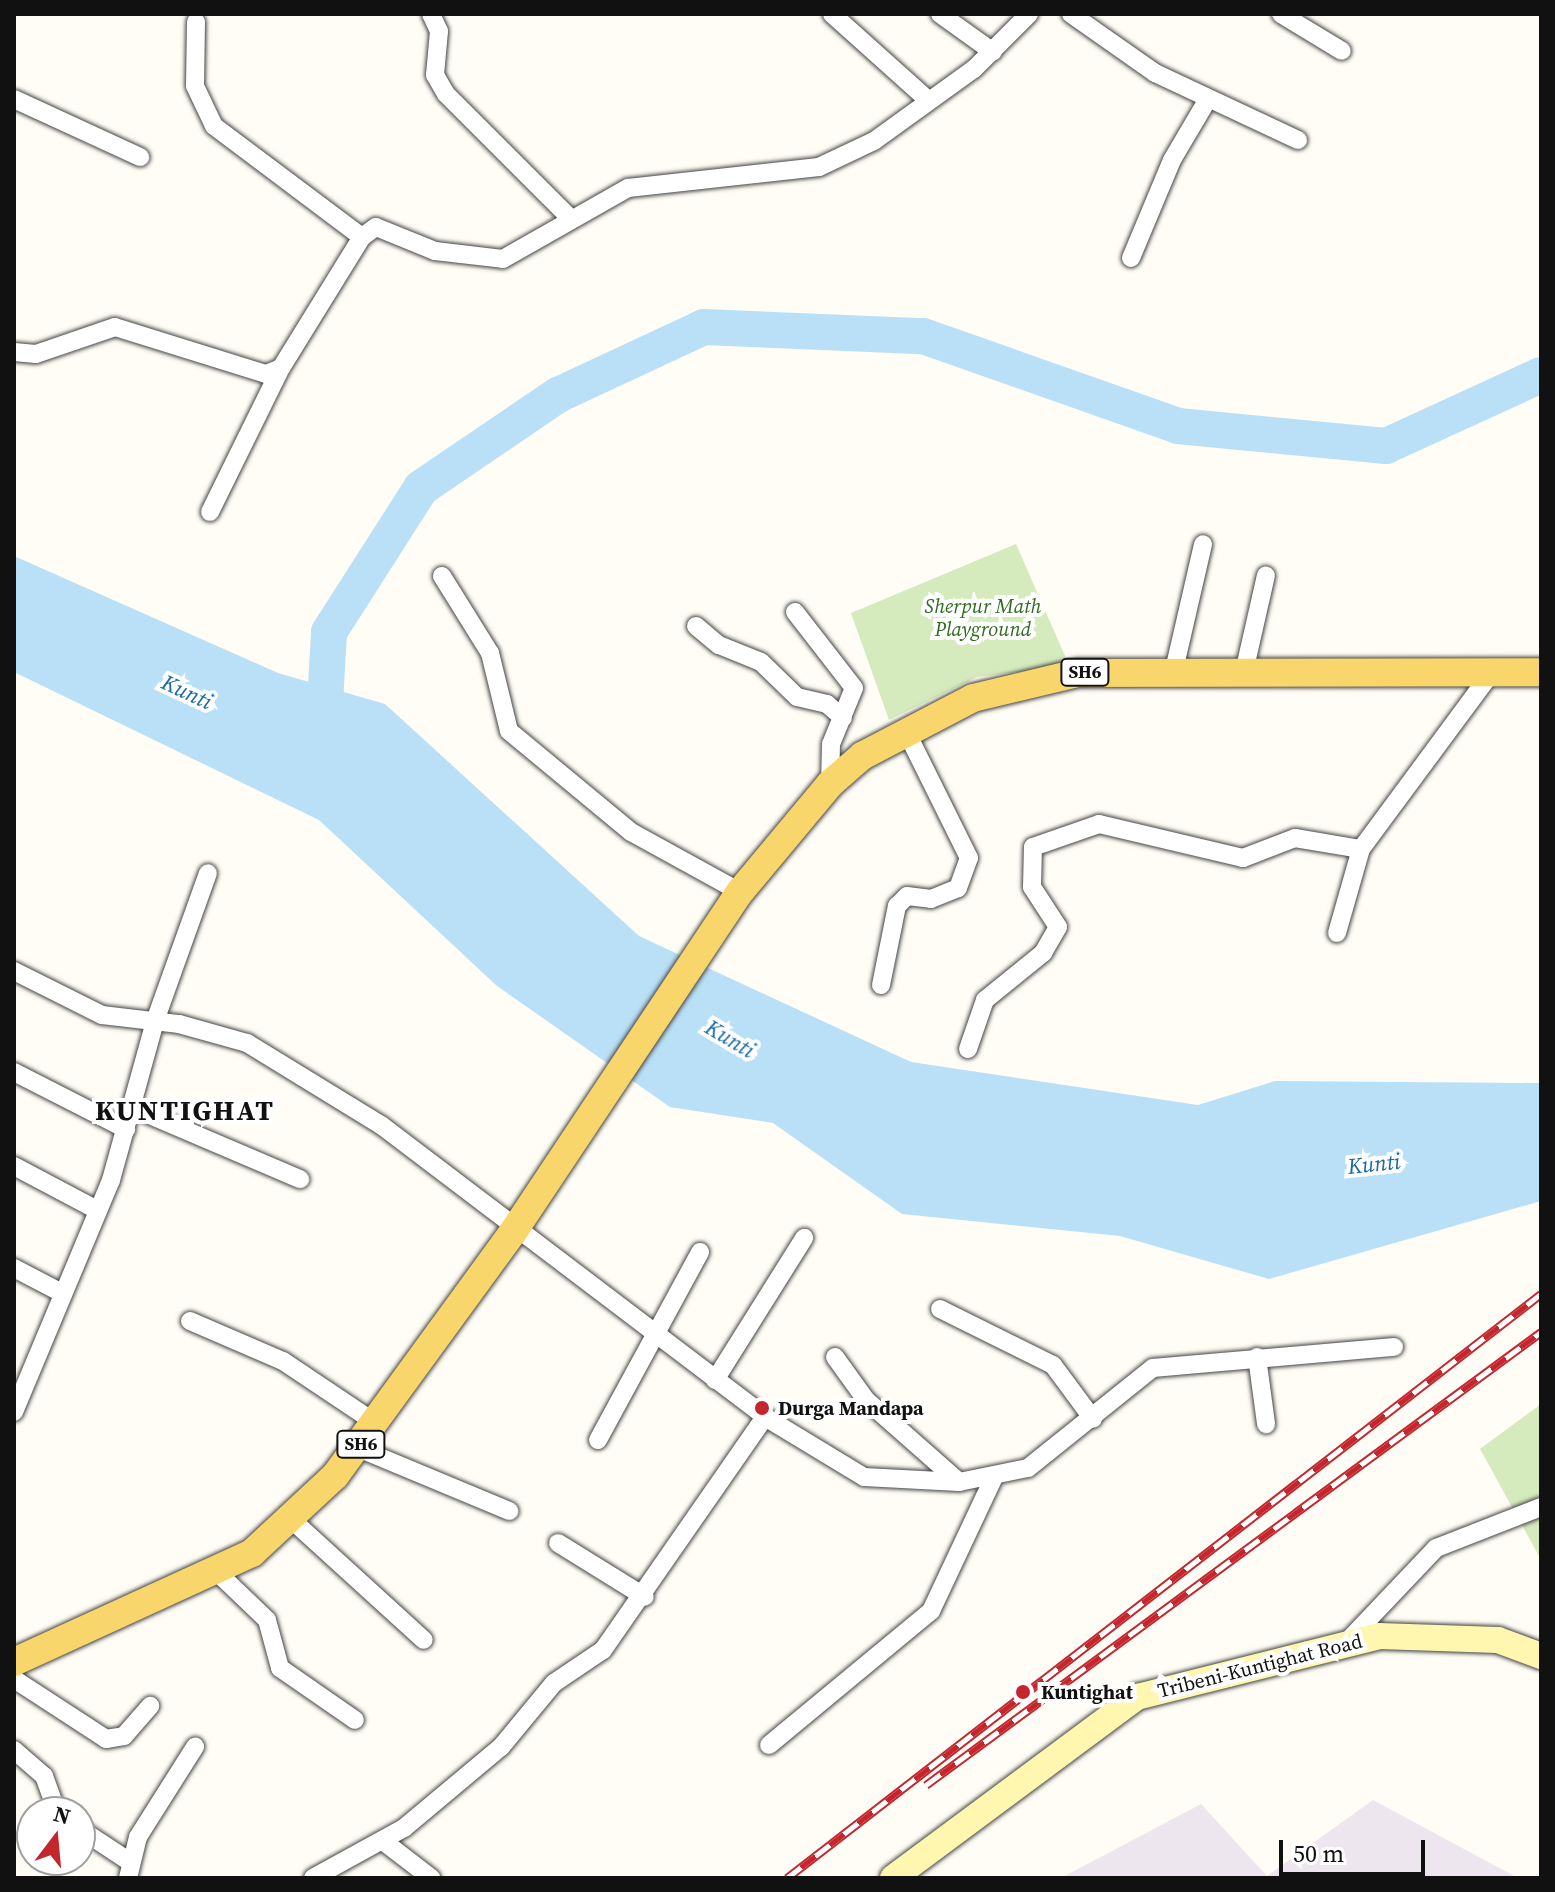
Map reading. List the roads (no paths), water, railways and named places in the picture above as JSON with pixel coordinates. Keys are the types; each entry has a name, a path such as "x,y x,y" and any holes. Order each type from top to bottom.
{"main road":[{"name":"SH6","path":"14,1662 218,1573 292,1520 377,1424 513,1232 740,892 830,784 905,729 1044,677 1174,670 1539,675"},
{"name":"Tribeni-Kuntighat Road","path":"893,1878 1137,1697 1379,1636 1498,1640 1541,1656"}],"street":[{"path":"431,14 439,31 435,75 446,94 569,217"},
{"path":"832,14 929,101"},
{"path":"940,14 993,52"},
{"path":"210,512 281,368 362,237 383,225 435,251 503,259 569,217 628,188 819,167 874,141 929,101 993,52 1029,14"},
{"path":"1071,14 1155,73 1298,140"},
{"path":"1281,14 1342,51"},
{"path":"196,22 195,86 214,126 362,237"},
{"path":"14,99 140,157"},
{"path":"1131,258 1172,160 1208,99"},
{"path":"14,352 36,354 115,327 246,370 281,368"},
{"path":"1174,670 1203,544"},
{"path":"1244,672 1266,575"},
{"path":"442,576 490,653 509,731 631,832 740,892"},
{"path":"795,612 854,688 831,744 830,784"},
{"path":"696,626 719,645 761,662 797,697 827,704 843,718"},
{"path":"1337,933 1361,849 1489,676"},
{"path":"881,985 897,906 907,896 931,899 958,888 969,858 905,729"},
{"path":"968,1049 985,1000 1043,953 1058,927 1032,887 1029,860 1039,844 1115,824 1232,857 1266,855 1295,838 1361,849"},
{"path":"14,1412 97,1210 126,1129 155,1021 208,873"},
{"path":"14,971 102,1015 155,1021 247,1043 412,1147 513,1232 655,1330 765,1417 864,1477 959,1482 994,1477 1055,1452 1153,1368 1394,1347"},
{"path":"14,1072 126,1129"},
{"path":"131,1107 300,1179"},
{"path":"14,1166 97,1210"},
{"path":"715,1380 804,1238"},
{"path":"598,1440 700,1252"},
{"path":"14,1268 62,1293"},
{"path":"940,1309 1053,1365 1093,1419"},
{"path":"190,1321 283,1361 377,1424"},
{"path":"835,1357 866,1400 959,1482"},
{"path":"1257,1357 1266,1424"},
{"path":"313,1878 383,1841 501,1747 554,1683 603,1650 645,1597 765,1417"},
{"path":"358,1448 509,1511"},
{"path":"769,1745 931,1611 994,1477"},
{"path":"1345,1644 1436,1548 1541,1507"},
{"path":"292,1520 424,1640"},
{"path":"558,1543 645,1597"},
{"path":"218,1573 267,1620 280,1668 355,1720"},
{"path":"14,1679 106,1739 124,1736 150,1706"},
{"path":"96,1842 129,1870 138,1837 195,1747"},
{"path":"14,1750 44,1776 51,1796"},
{"path":"383,1841 431,1878"}],"water":[{"name":"Kunti","path":"14,556 278,673 385,704 639,936 911,1062 1198,1105 1275,1081 1541,1083 1541,1201 1269,1279 1120,1236 902,1214 773,1123 670,1107 497,986 319,820 14,672"}],"waterway":[{"path":"332,733 324,720 329,632 421,488 558,395 704,327 923,336 1178,426 1386,446 1541,375"}],"railway":[{"path":"787,1878 1541,1294"},
{"path":"926,1785 1541,1332"}],"place":[{"name":"Durga Mandapa","path":"762,1408"},
{"name":"Kuntighat","path":"1023,1692"}],"district":[{"name":"KUNTIGHAT","path":"185,1110"}],"park label":[{"name":"Sherpur Math Playground","path":"983,618"}]}
